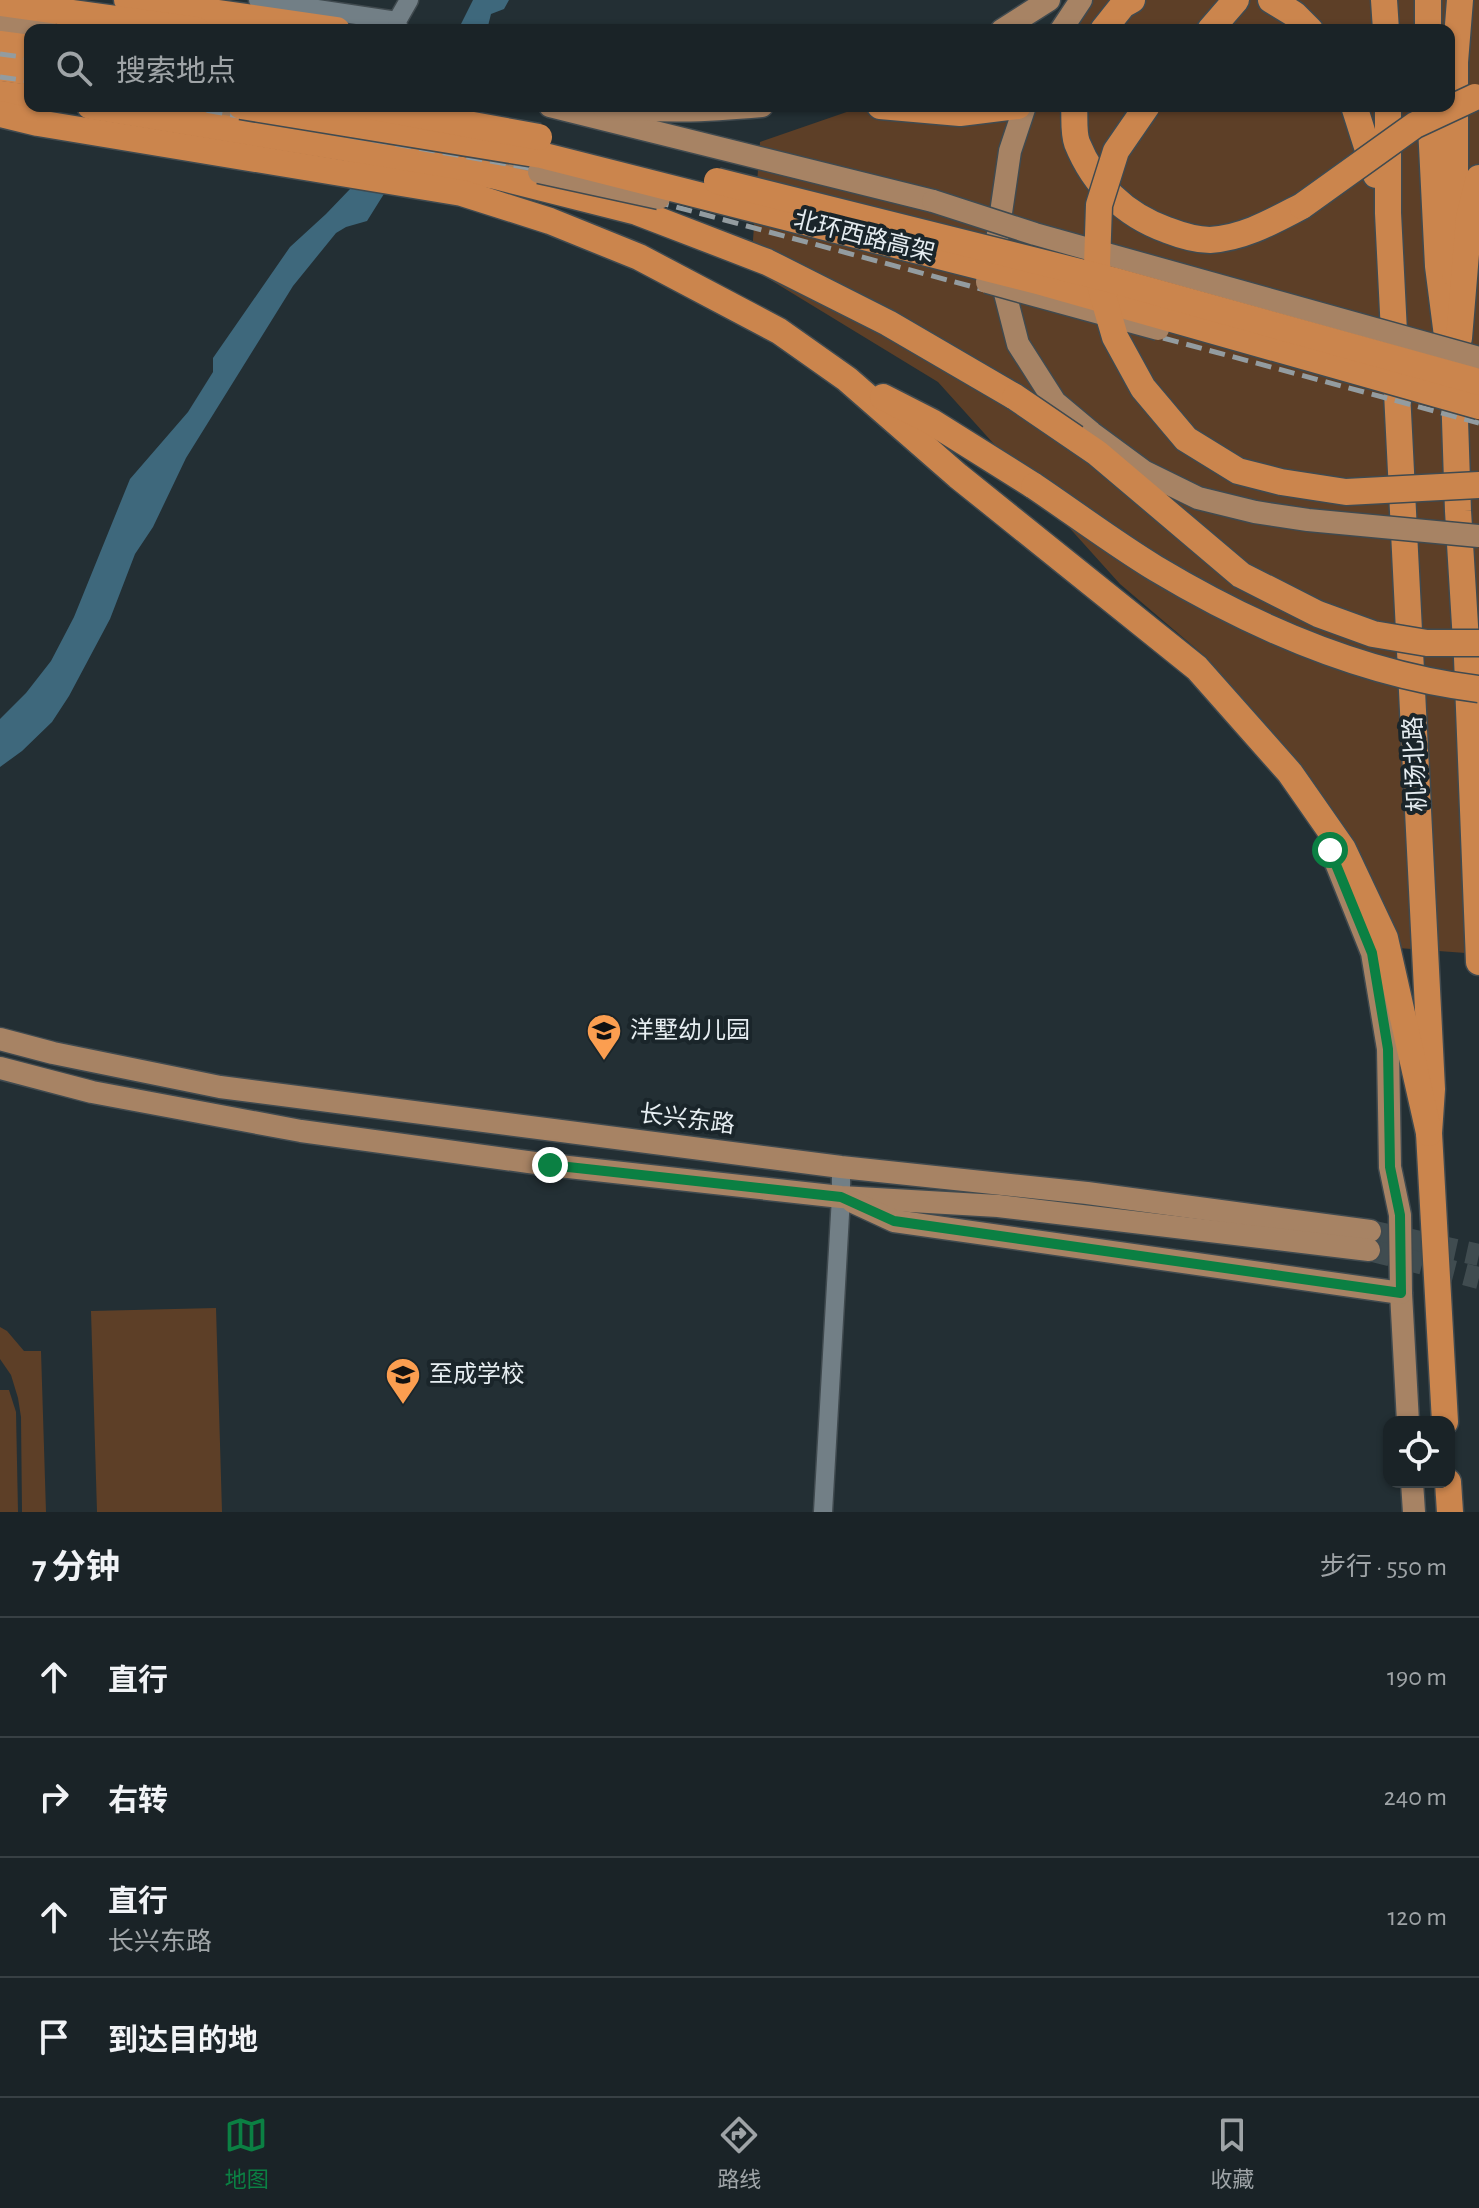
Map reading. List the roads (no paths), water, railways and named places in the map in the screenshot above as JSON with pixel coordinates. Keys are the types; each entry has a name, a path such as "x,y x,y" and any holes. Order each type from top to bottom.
{"highway":[{"path":"127,0 295,24"},
{"path":"1108,24 1123,5 1132,0"},
{"path":"1271,0 1304,24"},
{"path":"1384,0 1386,24"},
{"path":"1428,0 1428,24"},
{"path":"1460,0 1455,62 1467,386"},
{"path":"0,3 152,24"},
{"path":"1207,24 1232,4"},
{"path":"1215,24 1232,4"},
{"path":"0,44 24,47"},
{"path":"0,68 24,71"},
{"path":"0,94 24,97"},
{"path":"1455,107 1479,96"},
{"path":"127,112 495,176 637,212 753,256 888,323 1015,397 1097,453 1241,575 1318,614 1373,634 1427,643 1479,643"},
{"name":"北环西路高架","path":"278,112 541,155 1041,282 1479,406"},
{"name":"北环西路高架","path":"401,112 542,138 1112,280 1467,386"},
{"path":"1074,112 1075,140 1095,176 1112,198 1145,223 1209,240 1257,230 1302,206 1415,125 1444,112"},
{"path":"1143,112 1116,151 1099,205 1097,265 1115,337 1143,388 1186,439 1238,471 1281,482 1346,492 1479,485"},
{"path":"1356,112 1388,213"},
{"name":"机场北路","path":"1388,112 1388,213 1431,1074 1429,1133 1445,1416"},
{"path":"1430,112 1438,266 1467,386"},
{"path":"0,114 38,123 462,193 550,221 639,257 779,331 847,379 958,476 1197,668 1290,773 1343,849 1385,938 1429,1133"},
{"path":"1479,178 1469,218 1467,386 1458,511 1479,962"},
{"path":"847,379 932,422 1154,567 1235,612 1340,657 1386,672 1479,689"},
{"path":"1448,1488 1450,1512"}],"main road":[{"path":"1011,24 1049,0"},
{"path":"1065,24 1081,0"},
{"path":"0,23 24,27"},
{"path":"0,81 24,84"},
{"path":"211,112 279,122 642,194 1014,289 1479,419"},
{"path":"574,112 933,201 1035,234 1479,358"},
{"path":"1023,112 1010,151 995,254 1018,344 1055,402 1145,472 1198,498 1255,512 1308,520 1479,536"},
{"path":"1312,805 1372,953 1388,1049 1390,1167 1400,1215 1408,1416"},
{"name":"长兴东路","path":"0,1039 220,1087 841,1167 1087,1193 1369,1240 998,1206 841,1197 550,1165 301,1131 92,1092 0,1068"},
{"path":"841,1197 894,1221 1401,1293"},
{"path":"1412,1488 1414,1512"}],"street":[{"path":"258,0 392,24"},
{"path":"398,24 409,0"},
{"path":"823,1512 841,1167"}],"water":[{"path":"473,0 509,0 504,9 491,14 488,24 461,24"},
{"path":"435,112 367,221 336,233 293,286 186,458 153,527 135,554 110,619 69,696 52,722 0,767 0,719 51,661 74,617 130,479 188,412 213,372 213,358 290,247 376,162"}],"tunnel":[{"path":"1370,1231 1479,1255"},
{"path":"1369,1250 1479,1278"}],"railway":[{"path":"0,54 24,57"},
{"path":"0,77 24,80"},
{"path":"217,112 535,169 1479,423"},
{"path":"336,112 541,150 1284,340 1479,394"}],"place":[{"name":"洋墅幼儿园","path":"604,1062"},
{"name":"至成学校","path":"403,1406"}]}
